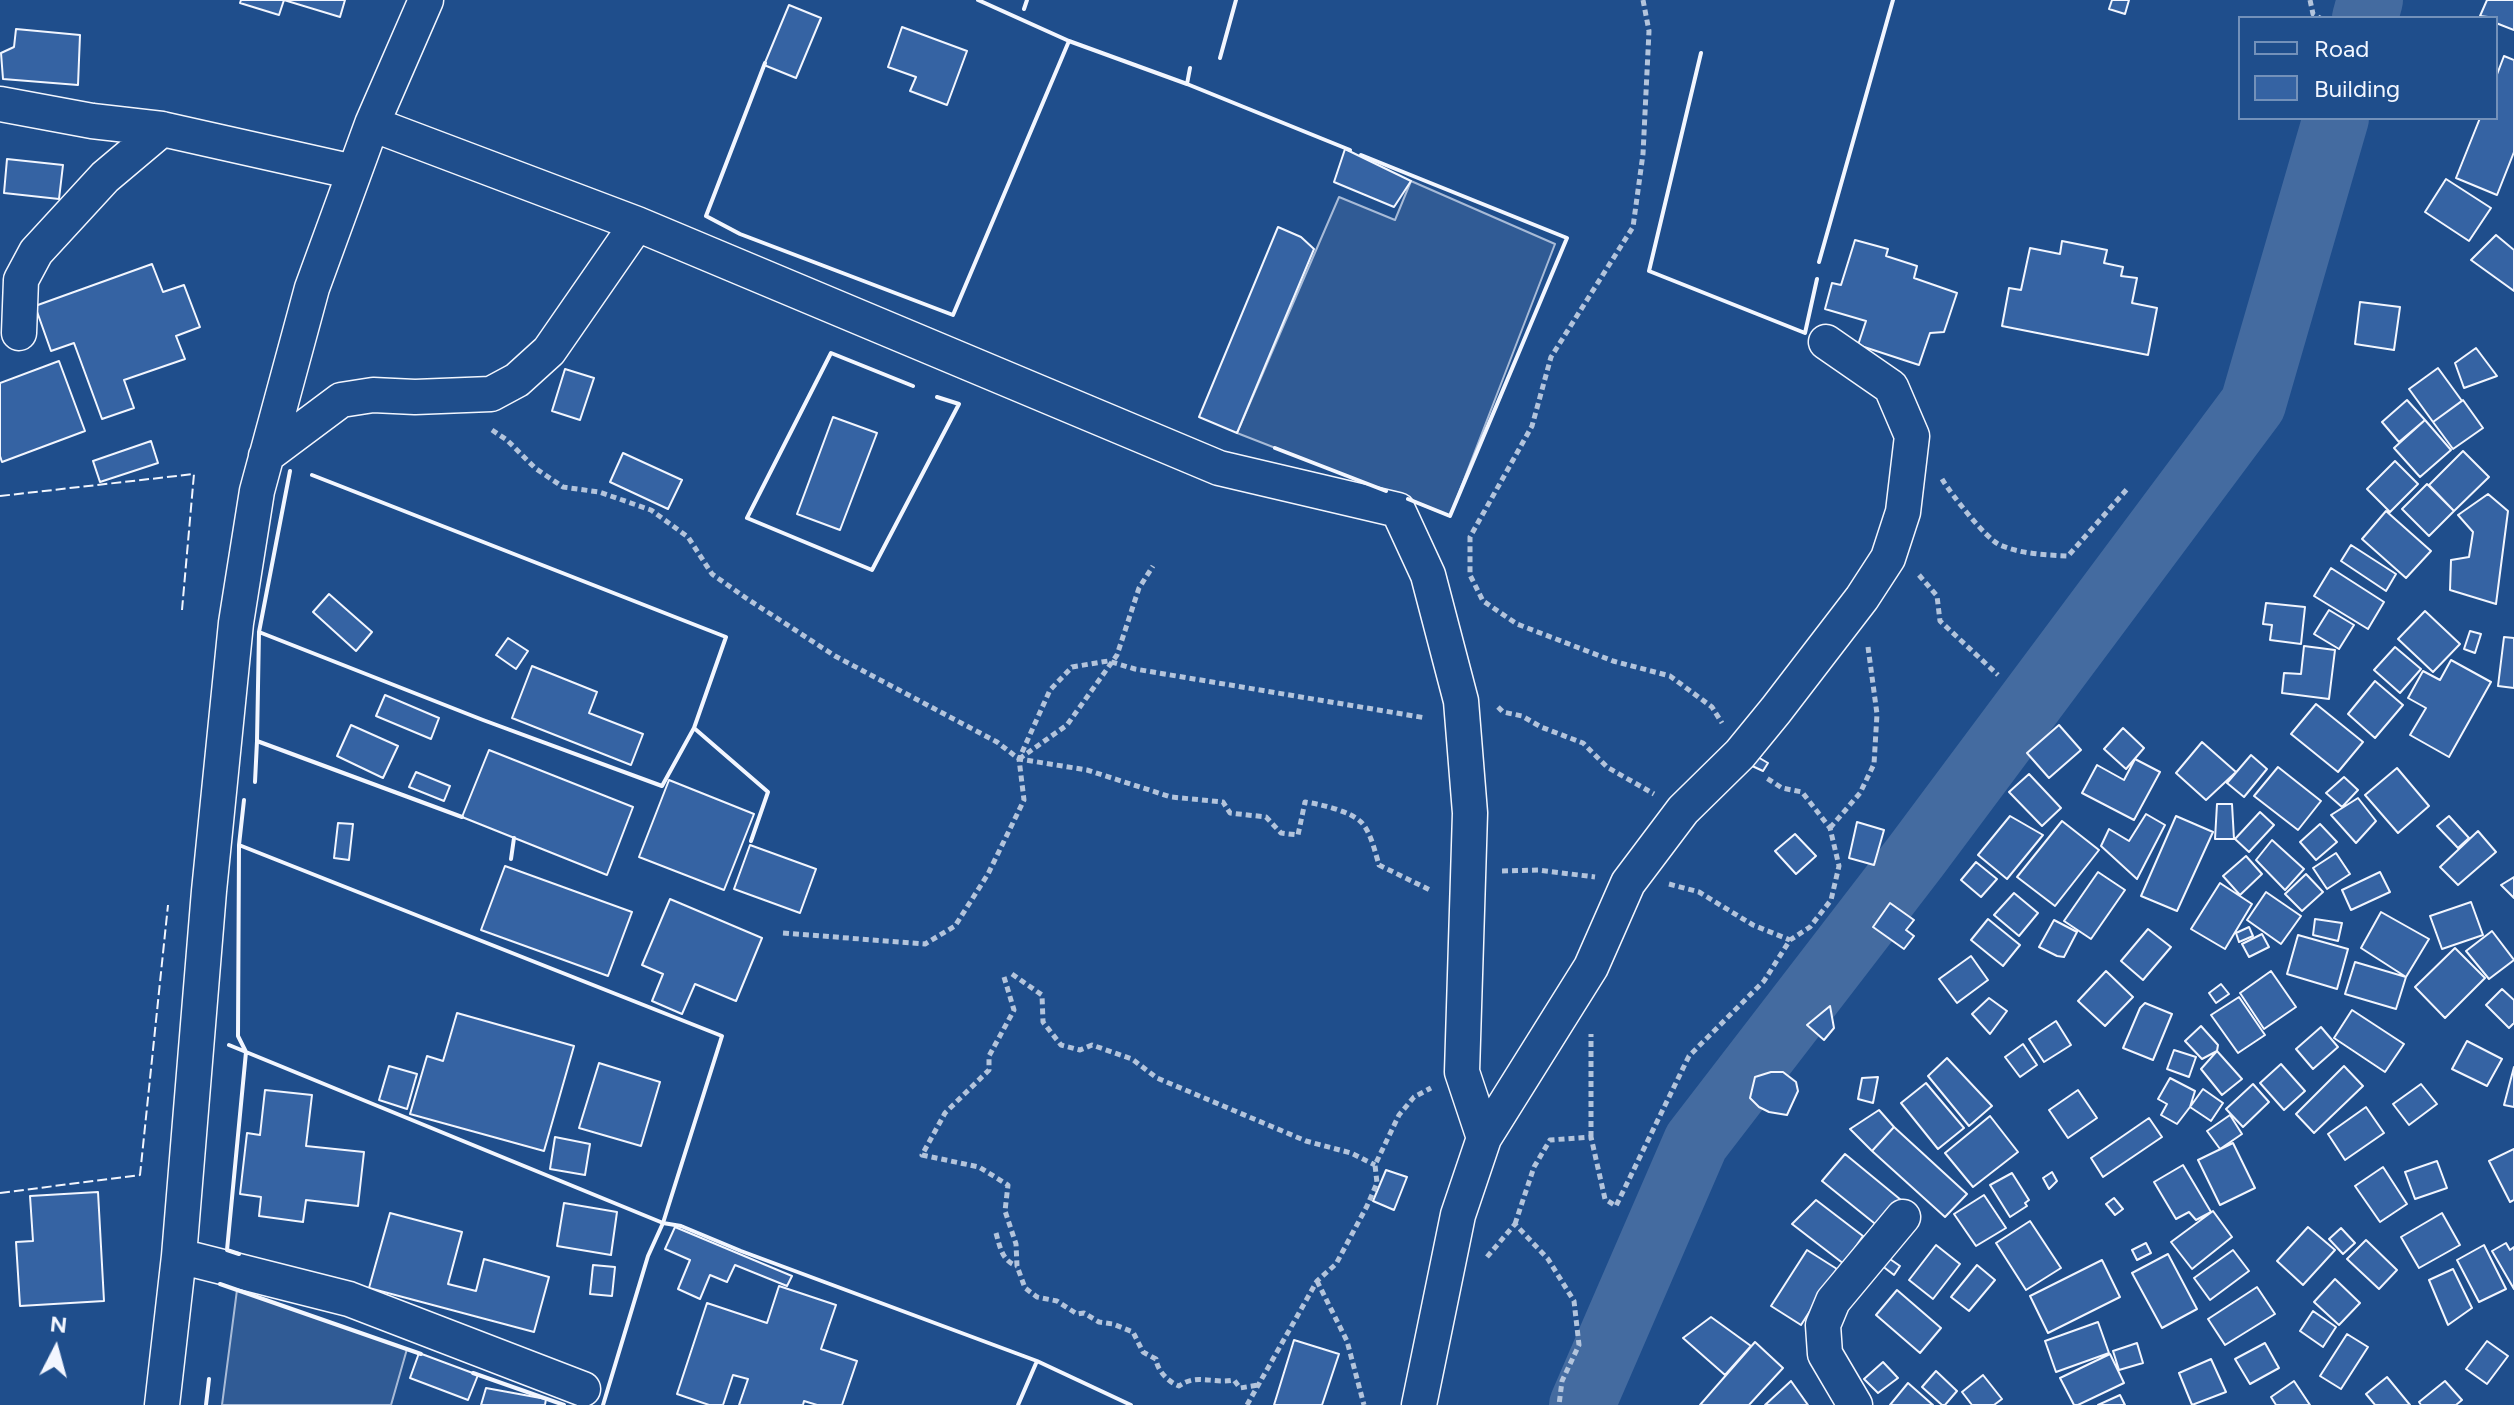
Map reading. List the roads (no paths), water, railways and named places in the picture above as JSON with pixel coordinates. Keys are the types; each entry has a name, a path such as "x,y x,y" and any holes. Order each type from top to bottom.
{"street":[{"path":"162,1405 179,1256 209,891 236,623 257,491 312,288 372,124 426,0"},
{"path":"0,104 92,121 162,129 354,172"},
{"path":"372,124 637,224 1219,468 1398,510 1428,575 1461,701 1470,813 1462,1072 1484,1138"},
{"path":"19,333 21,280 36,252 105,177 162,129"},
{"path":"266,456 341,400 373,395 491,394 517,380 549,351 637,224"},
{"path":"1419,1405 1458,1215 1484,1138 1591,967 1628,883 1683,810 1740,754 1776,710 1862,598 1888,558 1903,512 1912,436 1891,387 1826,342"},
{"path":"1855,1405 1825,1354 1823,1325 1833,1301 1903,1217"},
{"path":"179,1256 349,1299 583,1389"}],"waterway":[{"path":"2366,16 2370,0"},
{"path":"1582,1405 1696,1142 1916,856 2253,404 2335,120"}]}
